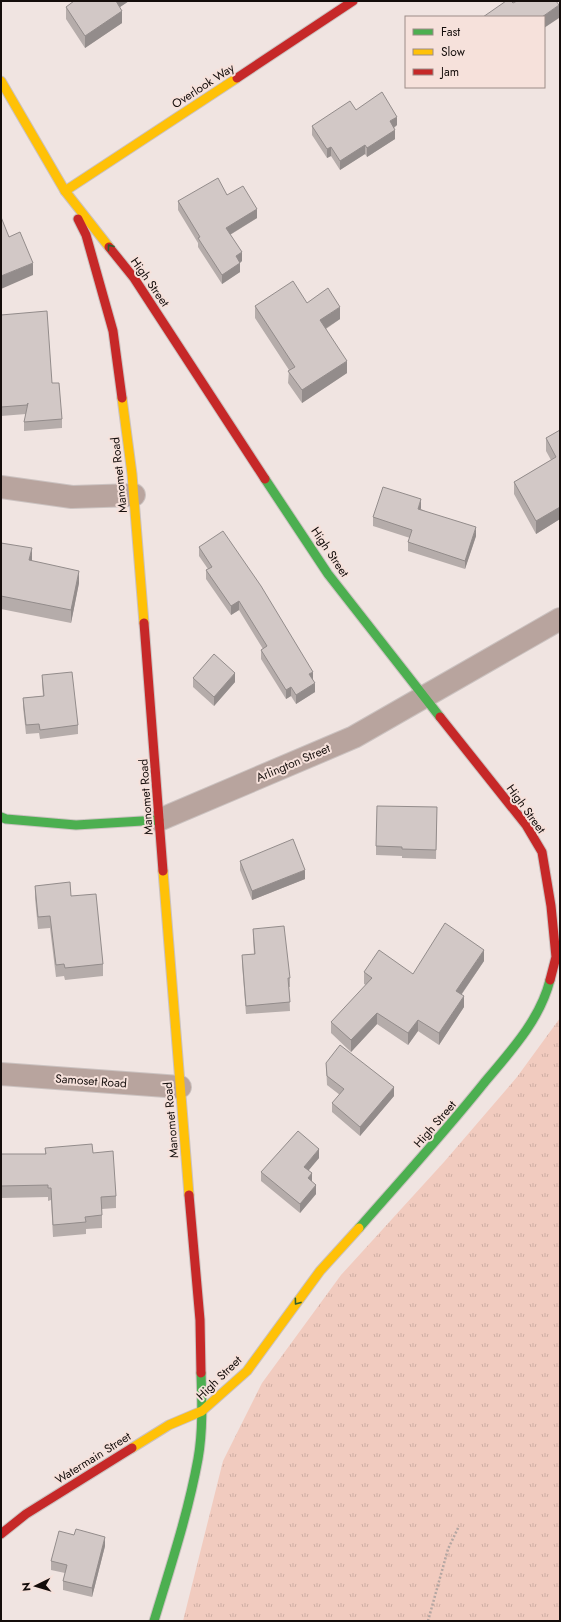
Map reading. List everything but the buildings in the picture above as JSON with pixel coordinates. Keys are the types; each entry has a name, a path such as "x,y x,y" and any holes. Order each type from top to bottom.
{"street":[{"name":"Overlook Way","path":"65,191 354,1"},
{"name":"High Street","path":"1,82 65,191 134,278 328,574 526,825 542,852 551,906 556,957 546,996 522,1037 443,1134 320,1271 246,1371 202,1411 198,1458 178,1541 154,1621"},
{"name":"Manomet Road","path":"65,191 86,235 113,331 134,496 180,1087 200,1320 202,1411"},
{"path":"1,487 72,497 134,496"},
{"name":"Arlington Street","path":"1,817 6,819 76,825 159,820 354,737 560,619"},
{"name":"Samoset Road","path":"1,1074 180,1087"},
{"name":"Watermain Street","path":"1,1534 26,1514 169,1425 202,1411"}],"path":[{"path":"428,1621 448,1549 459,1526"}],"green space":[{"path":"560,1018 560,1621 183,1621 223,1461 262,1383 341,1275 444,1162 517,1077"}],"traffic: fast":[{"path":"265,479 328,574 440,717"},
{"path":"1,817 6,819 76,825 159,820"},
{"path":"359,1228 469,1102 514,1047 532,1022 539,1009 550,980"},
{"path":"154,1621 184,1520 198,1459 202,1405 201,1373"}],"traffic: slow":[{"path":"65,191 237,78"},
{"path":"1,81 65,191 109,247"},
{"path":"122,398 132,474 144,623"},
{"path":"163,871 189,1195"},
{"path":"132,1448 169,1425 202,1411 247,1371 320,1271 359,1228"}],"traffic: jam":[{"path":"237,78 353,1"},
{"path":"78,219 86,235 113,331 122,398"},
{"path":"109,247 134,278 265,479"},
{"path":"144,623 163,871"},
{"path":"440,717 526,825 542,852 551,906 556,957 550,980"},
{"path":"189,1195 200,1320 201,1373"},
{"path":"1,1534 26,1514 132,1448"}]}
